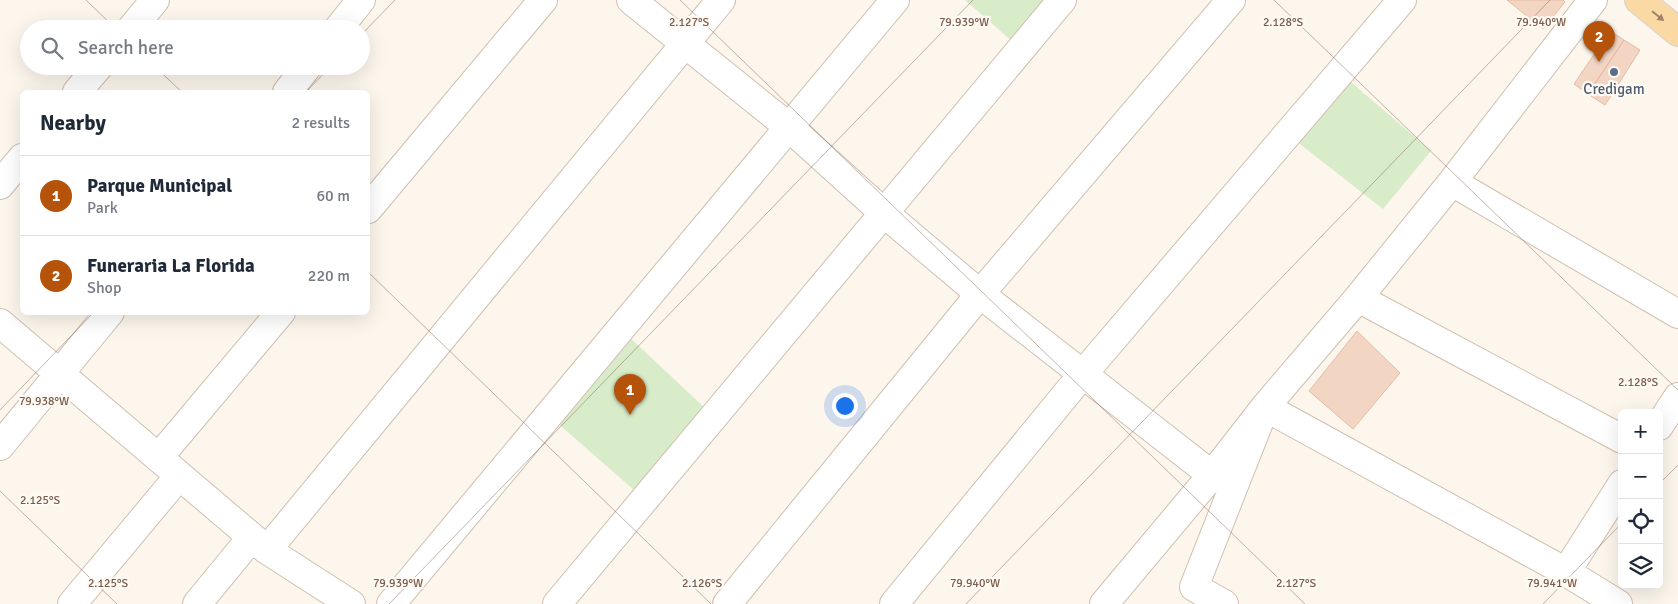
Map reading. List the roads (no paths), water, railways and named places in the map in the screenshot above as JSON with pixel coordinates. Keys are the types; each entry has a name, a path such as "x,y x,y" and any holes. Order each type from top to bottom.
{"main road":[{"path":"1639,0 1678,32"}],"street":[{"path":"138,20 155,0"},
{"path":"345,20 361,0"},
{"path":"370,207 543,0"},
{"path":"631,0 790,128 884,213 980,294 1212,475"},
{"path":"197,604 259,544 722,0"},
{"path":"391,604 895,0"},
{"path":"557,604 1062,0"},
{"path":"727,604 980,294 1231,0"},
{"path":"894,604 1082,375 1402,0"},
{"path":"1104,604 1452,182 1593,0"},
{"path":"79,90 92,75"},
{"path":"289,90 301,75"},
{"path":"0,184 20,160"},
{"path":"1452,182 1678,314"},
{"path":"1358,298 1618,437"},
{"path":"0,446 108,315"},
{"path":"160,457 278,315"},
{"path":"0,323 160,457 179,476 259,544 351,604"},
{"path":"1663,420 1678,397"},
{"path":"1265,408 1566,572 1618,604"},
{"path":"1224,604 1190,595 1265,408"},
{"path":"72,604 179,476"},
{"path":"1566,572 1618,490"}],"place":[{"name":"Funeraria La Florida","path":"1599,62"},
{"name":"Credigam","path":"1614,72"},
{"name":"Parque Municipal","path":"630,415"}]}
